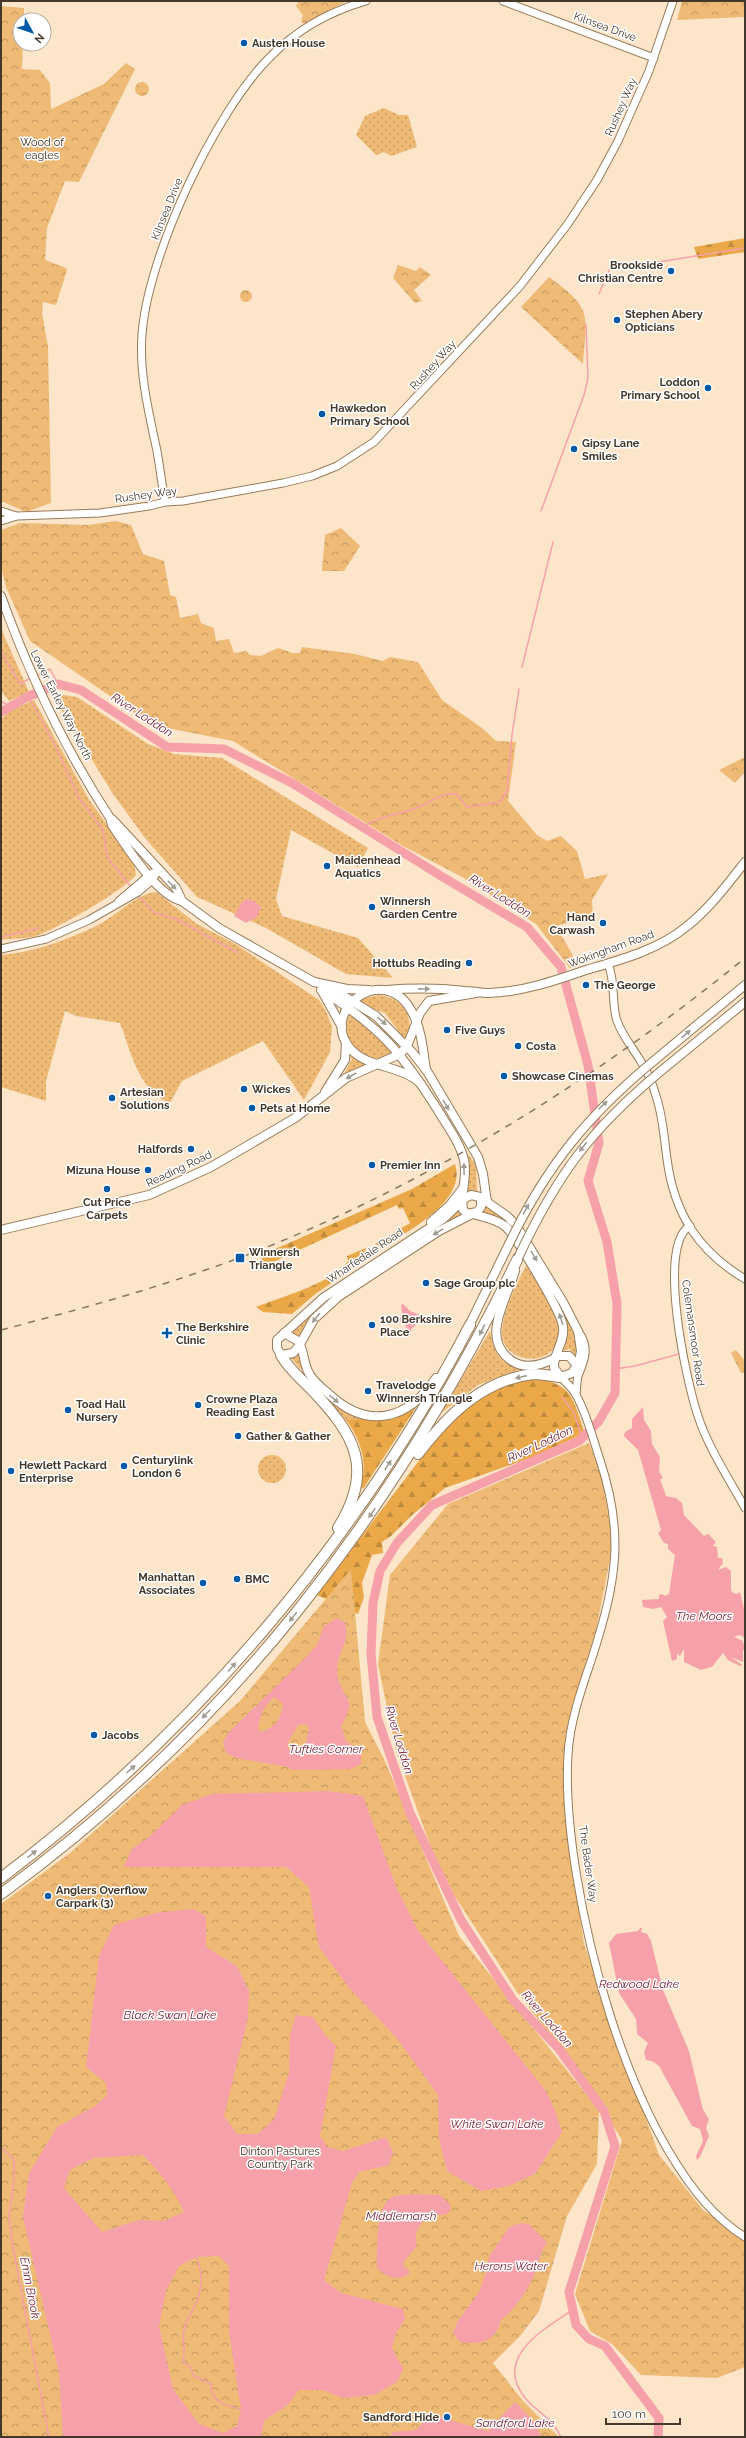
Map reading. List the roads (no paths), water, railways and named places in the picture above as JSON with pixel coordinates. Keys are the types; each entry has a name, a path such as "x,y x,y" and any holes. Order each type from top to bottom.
{"highway":[{"path":"386,1493 463,1367 518,1258"},
{"path":"1,1878 80,1815 154,1748 221,1679 288,1602 329,1549 385,1470 427,1403 470,1325"},
{"path":"281,1355 330,1410 347,1432 356,1452 359,1473 354,1496 344,1518 288,1602"},
{"path":"1,1894 94,1821 153,1767 220,1699 308,1598 386,1493 445,1420 475,1396 496,1385 519,1377 537,1374 560,1377"}],"main road":[{"name":"Lower Earley Way North","path":"1,596 32,677 61,733 110,818 116,822 164,891 174,899 182,900"},
{"name":"Wokingham Road","path":"386,990 431,989 476,993 512,991 608,964 657,945 686,927 713,901 745,862"},
{"name":"Lower Earley Way North","path":"154,875 176,888 182,900 226,932 350,1004 376,1016 407,1046 426,1071 481,1166 483,1199"},
{"path":"300,1344 293,1353 281,1355 277,1348 277,1340 284,1334 293,1336 300,1344 309,1374 332,1397 357,1413 381,1416 405,1409 423,1394 470,1325 509,1244 540,1186 570,1142 609,1099 745,985"},
{"name":"Lower Earley Way North","path":"323,988 386,990 394,993 406,1002 417,1023 426,1071"},
{"path":"323,988 342,1027 346,1042"},
{"path":"342,1027 350,1004 369,990"},
{"name":"Wokingham Road","path":"400,1054 407,1046 424,1006 431,1000 466,997 476,993"},
{"path":"577,1365 569,1356 556,1357 536,1365 523,1365 507,1357 498,1344 496,1323 512,1283 518,1258 551,1192 580,1150 611,1116 745,1002"},
{"name":"Lower Earley Way North","path":"350,1004 378,1030 400,1054 421,1084 461,1151 465,1165 462,1201"},
{"name":"Lower Earley Way North","path":"346,1042 361,1057 405,1072 421,1084"},
{"name":"Reading Road","path":"325,1093 345,1060 346,1042"},
{"name":"Reading Road","path":"1,1230 112,1205 163,1190 211,1167 259,1139 300,1114 325,1093 352,1075 400,1054"},
{"path":"423,1230 450,1205 463,1187"},
{"path":"470,1195 483,1199 510,1218 516,1225 563,1302 578,1331 581,1351 577,1365 570,1375 560,1377 554,1368 563,1334 562,1322 557,1310 508,1230 497,1221 464,1212 462,1201 470,1195"},
{"path":"473,1214 480,1206 483,1199"},
{"name":"Wharfedale Road","path":"284,1334 323,1298 423,1230 442,1219 462,1201"},
{"name":"Wharfedale Road","path":"300,1344 314,1319 338,1297 439,1231 473,1214"}],"street":[{"name":"Kilnsea Drive","path":"165,502 141,360 145,310 156,269 176,214 193,176 224,118 242,89 262,65 302,30 340,10 366,1"},
{"name":"Kilnsea Drive","path":"503,1 654,58"},
{"name":"Rushey Way","path":"1,521 17,516 100,513 157,505 165,502 183,501 312,476 350,460 374,442 520,286 567,225 597,180 618,140 654,58 673,1"},
{"name":"Rushey Way","path":"1,511 17,516"},
{"path":"1,949 37,942 70,930 94,917 138,889 154,875"},
{"path":"138,889 152,887 164,891"},
{"path":"608,964 613,977 617,1020 641,1061 656,1095 672,1184 676,1198 690,1226 713,1257 745,1278"},
{"name":"Colemansmoor Road","path":"690,1226 678,1240 674,1272 688,1385 698,1418 745,1508"},
{"path":"576,1394 578,1376 586,1351 584,1339 578,1331"},
{"path":"577,1365 578,1376"},
{"path":"560,1377 576,1394"},
{"name":"The Bader Way","path":"576,1394 599,1456 613,1509 616,1562 606,1609 572,1725 568,1755 573,1849 587,1932 600,1983 618,2035 648,2111 667,2150 679,2170 700,2198 720,2219 745,2237"}],"water":[{"path":"247,899 254,901 261,907 257,917 246,923 234,916 241,903"},
{"path":"403,1304 410,1311 420,1315 422,1320 411,1329 411,1333 407,1334 406,1326 399,1320 402,1313 401,1305"},
{"name":"The Moors","path":"643,1407 644,1420 651,1431 652,1444 660,1457 659,1471 663,1478 660,1479 666,1496 676,1498 682,1503 684,1515 704,1536 708,1534 716,1542 713,1546 717,1547 718,1558 722,1558 723,1563 718,1570 726,1567 731,1571 731,1591 736,1594 740,1592 745,1613 745,1638 740,1635 734,1637 743,1641 745,1650 743,1650 743,1662 731,1657 742,1665 740,1666 728,1660 723,1653 712,1667 701,1670 684,1662 684,1649 680,1656 677,1654 677,1659 672,1661 663,1621 667,1617 661,1607 653,1609 643,1607 642,1600 659,1599 659,1595 662,1594 665,1596 669,1594 675,1555 668,1549 668,1544 664,1543 658,1533 661,1530 638,1450 624,1436 625,1432 632,1428 632,1419"},
{"name":"Tufties Corner","path":"337,1618 345,1623 345,1641 337,1665 337,1671 341,1686 348,1700 349,1709 341,1726 346,1741 361,1753 361,1764 350,1769 292,1770 288,1767 236,1758 226,1753 223,1742 229,1732 317,1645 324,1626","holes":["274,1697 283,1704 281,1714 274,1725 261,1732 258,1729 261,1715 265,1707","305,1724 309,1727 307,1740 300,1752 294,1754 289,1750 287,1744 298,1725"]},
{"name":"White Swan Lake","path":"329,1791 363,1796 397,1889 419,1932 546,2091 562,2132 535,2174 508,2186 481,2191 447,2171 439,2139 438,2095 396,2037 349,1988 319,1947 309,1887 286,1867 124,1867 131,1850 149,1837 182,1805 212,1794"},
{"name":"Black Swan Lake","path":"193,1909 206,1916 206,1947 237,1966 249,1991 248,2018 224,2116 237,2134 258,2134 274,2119 289,2073 290,2035 296,2015 313,2017 325,2035 336,2046 320,2136 327,2147 343,2151 386,2137 393,2152 389,2165 359,2172 352,2183 324,2280 341,2293 403,2309 405,2319 396,2333 392,2348 403,2369 397,2382 374,2395 343,2398 323,2390 298,2390 289,2404 264,2421 261,2437 63,2437 59,2373 23,2217 29,2173 57,2127 95,2106 107,2095 106,2083 86,2067 99,1956 114,1925 155,1913","holes":["143,2155 166,2182 176,2196 184,2212 164,2221 139,2220 102,2232 64,2188 70,2170 94,2158","219,2256 229,2266 229,2332 241,2409 237,2426 223,2433 199,2424 173,2389 159,2326 166,2291 179,2266 196,2257"]},
{"name":"Redwood Lake","path":"642,1928 641,1932 647,1934 651,1941 663,1990 689,2051 703,2110 709,2119 706,2128 709,2136 700,2157 697,2160 696,2156 703,2141 700,2129 692,2126 659,2066 652,2061 646,2060 644,2052 648,2043 637,2034 636,2019 619,1993 609,1943 616,1934 638,1931"},
{"name":"Middlemarsh","path":"415,2194 440,2195 450,2204 450,2211 447,2214 428,2216 422,2223 416,2237 417,2246 405,2260 403,2265 410,2272 402,2277 394,2278 377,2268 377,2240 380,2218 387,2201 395,2196"},
{"name":"Herons Water","path":"522,2223 530,2225 547,2242 541,2253 532,2281 518,2303 500,2321 495,2334 491,2338 473,2343 460,2342 453,2333 458,2321 479,2292 487,2271 489,2257 509,2227"},
{"name":"Sandford Lake","path":"515,2402 532,2419 542,2437 389,2437 393,2432 416,2430 426,2419 436,2416 488,2431"}],"waterway":[{"path":"599,294 609,270 745,248"},
{"path":"541,511 584,395 588,378 586,324"},
{"path":"522,667 553,542"},
{"path":"1,652 20,684 31,678"},
{"path":"36,676 50,669 58,684"},
{"name":"River Loddon","path":"1,712 27,697 58,684 81,690 167,747 224,749 292,783 441,876 527,927 561,967 588,1065 599,1143 588,1181 607,1242 617,1304 615,1393 599,1421 579,1441 432,1505 397,1543 380,1571 373,1603 371,1654 377,1717 410,1813 461,1920 513,2000 559,2049 604,2111 615,2146 569,2292 576,2325 589,2339 605,2346 659,2418 658,2437"},
{"path":"362,827 382,818 414,809 445,795 457,794 467,807 500,802 507,791 512,735 519,689"},
{"path":"28,696 53,741 79,798 103,830 107,857 131,887"},
{"path":"1,701 9,706"},
{"path":"137,894 155,913 176,919 238,953"},
{"path":"1,937 39,928"},
{"path":"615,1369 635,1366 679,1354"},
{"path":"562,1397 574,1413 582,1438"},
{"name":"Emm Brook","path":"1,2147 14,2159 14,2179 9,2216 12,2242 49,2437"},
{"path":"196,2257 200,2268 201,2281 197,2300 187,2320 184,2330 183,2361 191,2368 194,2376 211,2384 212,2391 217,2400 225,2405 241,2409"},
{"path":"561,2437 553,2424 526,2399 517,2385 515,2371 518,2359 525,2347 547,2327 571,2311"}],"railway":[{"path":"1,1330 121,1297 210,1269 307,1230 374,1199 439,1165 504,1128 567,1089 628,1047 745,958"}],"place":[{"name":"Austen House","path":"244,43"},
{"name":"Brookside Christian Centre","path":"671,271"},
{"name":"Stephen Abery Opticians","path":"617,320"},
{"name":"Loddon Primary School","path":"708,388"},
{"name":"Hawkedon Primary School","path":"322,414"},
{"name":"Gipsy Lane Smiles","path":"574,449"},
{"name":"Maidenhead Aquatics","path":"327,866"},
{"name":"Winnersh Garden Centre","path":"372,907"},
{"name":"Hand Carwash","path":"603,923"},
{"name":"Hottubs Reading","path":"469,963"},
{"name":"The George","path":"586,985"},
{"name":"Five Guys","path":"447,1030"},
{"name":"Costa","path":"518,1046"},
{"name":"Showcase Cinemas","path":"504,1076"},
{"name":"Wickes","path":"244,1089"},
{"name":"Artesian Solutions","path":"112,1098"},
{"name":"Pets at Home","path":"252,1108"},
{"name":"Halfords","path":"191,1149"},
{"name":"Premier Inn","path":"372,1165"},
{"name":"Mizuna House","path":"148,1170"},
{"name":"Cut Price Carpets","path":"107,1189"},
{"name":"Winnersh Triangle","path":"240,1258"},
{"name":"Sage Group plc","path":"426,1283"},
{"name":"100 Berkshire Place","path":"372,1325"},
{"name":"The Berkshire Clinic","path":"167,1333"},
{"name":"Travelodge Winnersh Triangle","path":"368,1391"},
{"name":"Crowne Plaza Reading East","path":"198,1405"},
{"name":"Toad Hall Nursery","path":"68,1410"},
{"name":"Gather & Gather","path":"238,1436"},
{"name":"Centurylink London 6","path":"124,1466"},
{"name":"Hewlett Packard Enterprise","path":"11,1471"},
{"name":"BMC","path":"237,1579"},
{"name":"Manhattan Associates","path":"203,1583"},
{"name":"Jacobs","path":"94,1735"},
{"name":"Anglers Overflow Carpark (3)","path":"48,1896"},
{"name":"Sandford Hide","path":"447,2417"}],"park label":[{"name":"Wood of eagles","path":"42,148"},
{"name":"Dinton Pastures Country Park","path":"280,2157"}]}
